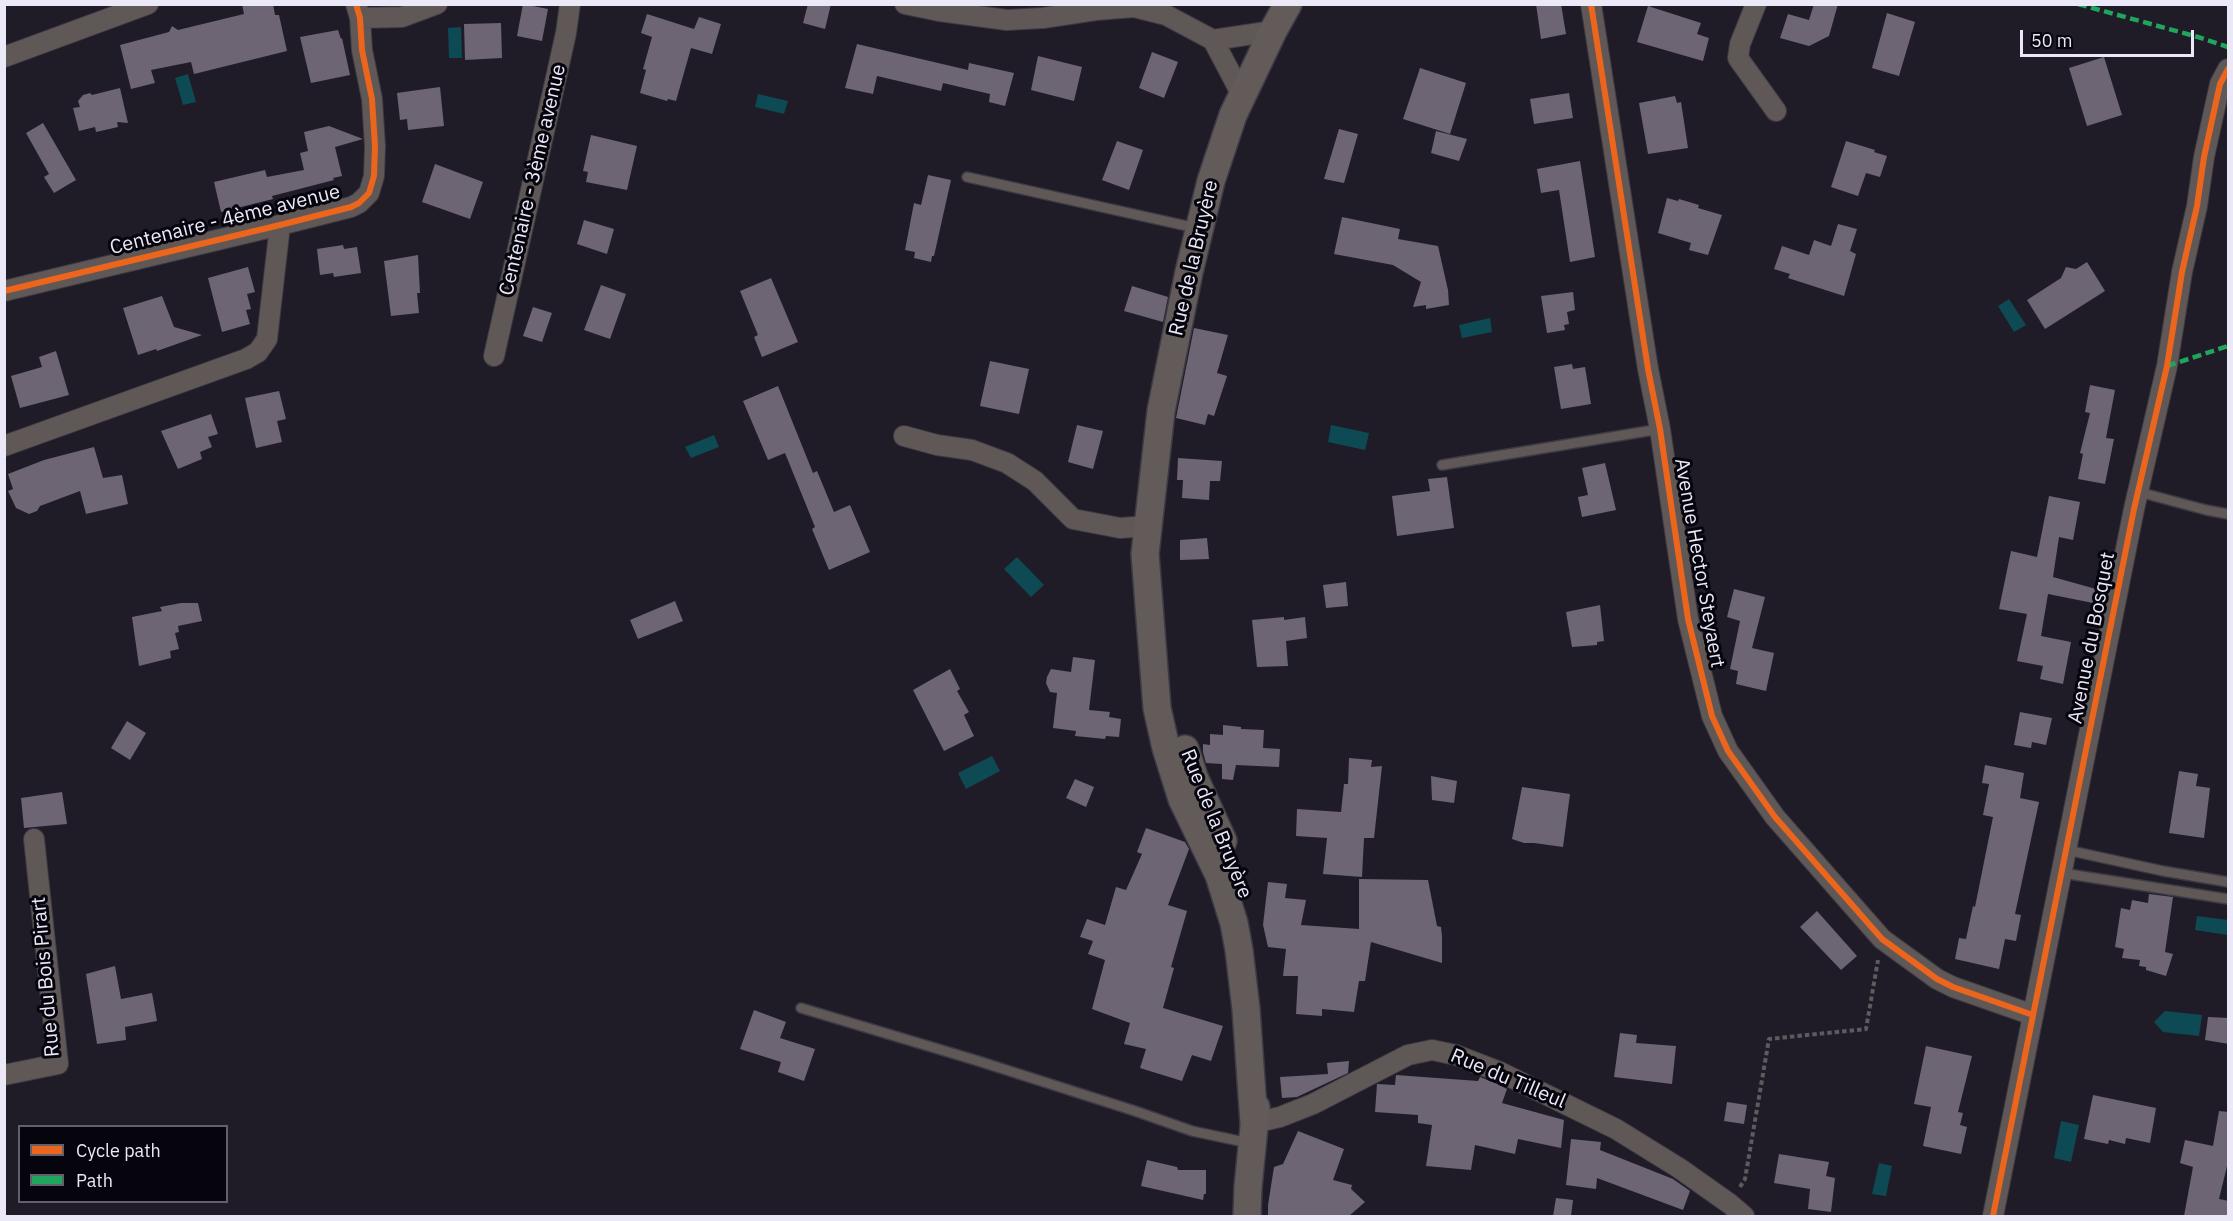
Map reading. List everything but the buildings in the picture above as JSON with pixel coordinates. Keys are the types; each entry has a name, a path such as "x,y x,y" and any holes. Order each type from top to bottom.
{"main road":[{"name":"Rue de la Bruyère","path":"1247,1216 1253,1134 1246,1008 1234,923 1219,875 1182,799 1171,768 1157,708 1145,554 1161,411 1200,229 1220,152 1242,94 1288,4"}],"street":[{"path":"4,57 148,4"},
{"path":"358,11 402,17 437,4"},
{"name":"Centenaire - 3ème avenue","path":"494,356 564,45 570,4"},
{"path":"905,4 1007,20 1043,18 1115,8 1134,8 1166,15 1213,40 1242,94"},
{"name":"Avenue Hector Steyaert","path":"1591,4 1648,369 1660,429 1688,619 1712,716 1728,751 1764,801 1832,884 1882,939 1937,979 1953,987 2032,1015"},
{"path":"1756,4 1740,44 1738,58 1776,111"},
{"name":"Centenaire - 4ème avenue","path":"4,291 351,207 369,193 374,176 375,146 372,99 362,50 358,11"},
{"path":"1213,40 1273,31"},
{"name":"Avenue du Bosquet","path":"1993,1216 2139,492 2167,366 2204,157 2220,84 2229,69"},
{"path":"4,446 246,359 258,352 267,339 280,225"},
{"path":"904,436 937,445 972,450 1007,463 1035,481 1073,519 1120,528 1148,526"},
{"name":"Rue du Bois Pirart","path":"4,1075 58,1064 34,839"},
{"name":"Rue du Tilleul","path":"1253,1134 1280,1117 1313,1104 1408,1055 1432,1050 1456,1055 1500,1072 1616,1129 1679,1168 1737,1210"}],"lane":[{"path":"967,177 1200,229"},
{"path":"1442,465 1660,429"},
{"path":"2139,492 2229,514"},
{"path":"2067,850 2163,871 2229,882"},
{"path":"2062,873 2229,899"},
{"path":"801,1008 975,1060 1192,1131 1253,1134"}],"path":[{"path":"1737,1210 1745,1179 1769,1039 1866,1029 1882,939"}],"water":[{"path":"461,27 462,58 449,58 448,28"},
{"path":"188,74 196,102 183,105 175,78"},
{"path":"758,94 788,101 784,114 755,107"},
{"path":"2009,299 2026,325 2014,332 1998,306"},
{"path":"1490,318 1492,332 1462,338 1459,325"},
{"path":"1331,425 1369,433 1365,450 1328,442"},
{"path":"714,435 719,447 691,458 685,447"},
{"path":"1017,557 1044,585 1031,597 1004,569"},
{"path":"992,756 1000,771 966,789 958,773"},
{"path":"2197,916 2228,920 2228,935 2195,930"},
{"path":"2165,1011 2202,1015 2199,1036 2163,1032 2154,1022"},
{"path":"2061,1121 2079,1125 2071,1162 2054,1158"},
{"path":"1879,1163 1892,1166 1886,1196 1872,1194"}],"marked path":[{"path":"2078,4 2228,47"},
{"path":"2167,366 2228,346"}],"cycle path":[{"path":"4,291 280,225 359,203 369,193 374,176 375,146 372,99 356,4"},
{"path":"1591,4 1648,369 1660,429 1688,619 1712,716 1728,751 1775,817 1882,939 1937,979 1953,987 2033,1015"},
{"path":"1993,1216 2134,509 2167,366 2204,157 2220,84 2228,69"}]}
